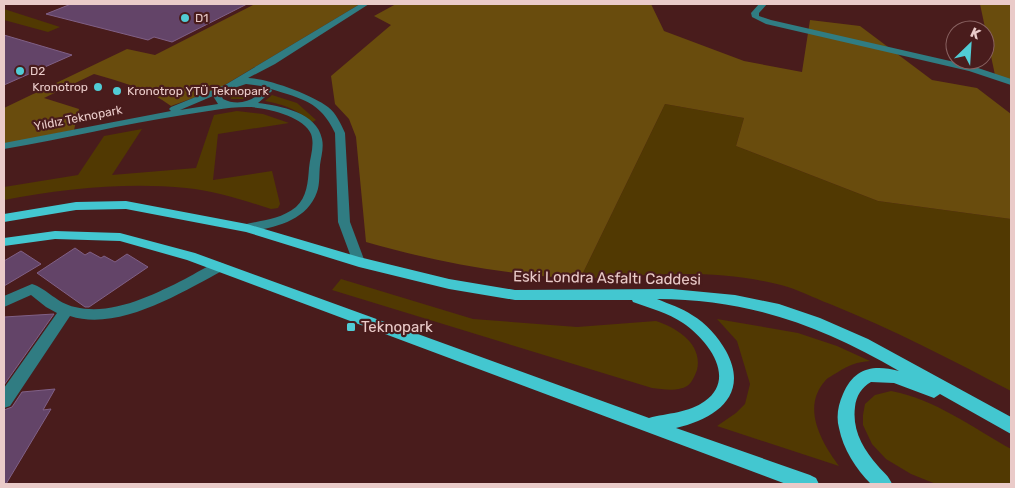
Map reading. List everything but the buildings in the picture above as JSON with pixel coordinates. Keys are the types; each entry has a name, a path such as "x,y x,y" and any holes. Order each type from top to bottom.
{"main road":[{"name":"Eski Londra Asfaltı Caddesi","path":"4,217 76,206 126,206 248,228 359,262 449,284 515,295 672,294 735,300 779,310 815,322 862,343 1011,426"},
{"path":"4,242 55,235 120,237 190,256 498,371 810,484"},
{"path":"630,295 687,318 713,341 722,354 727,372 724,388 718,400 709,408 682,419 651,425"},
{"path":"883,484 860,457 847,434 846,408 848,397 857,382 870,375 891,376 927,388 994,417"}],"street":[{"name":"Yıldız Teknopark","path":"158,116 226,87 272,62 365,4"},
{"path":"763,4 755,13 756,17 769,22 972,69 1011,82"},
{"name":"Yıldız Teknopark","path":"4,146 158,116 246,104 265,95 268,91 262,83 265,69 272,62"},
{"path":"230,105 223,104 217,97 226,87 245,81 262,83 307,98 326,110 340,134 340,186 344,222 359,262"},
{"path":"246,104 296,116 314,130 318,144 311,194 304,204 294,213 272,224 248,228"},
{"path":"4,302 32,289 54,307 66,311 95,315 140,306 219,267"},
{"path":"4,401 66,311"}],"shaded area":[{"path":"255,4 360,4 218,89 171,106 125,83 94,74 44,98 79,109 74,130 4,144 4,108 127,49 155,55"},
{"path":"396,4 651,4 664,31 744,61 802,72 810,20 860,26 932,80 977,88 1011,114 1011,219 878,201 736,146 744,118 665,104 580,279 499,271 418,256 366,242 356,137 349,119 335,104 331,76 391,25 374,16"},
{"path":"980,4 1011,5 1011,85 995,75 995,20 983,20"},
{"path":"4,9 60,27 48,32 4,20"},
{"path":"240,87 251,87 257,90 257,92 246,99 231,99 229,94"},
{"path":"272,95 297,103 316,120 312,122 290,108 265,101"},
{"path":"665,104 744,118 736,146 878,201 1011,219 1011,391 944,356 876,324 781,285 731,276 681,274 580,279"},
{"path":"237,111 263,114 289,123 218,134 213,180 272,171 280,204 278,208 271,209 208,191 163,186 94,188 4,200 4,187 78,175 104,136 142,129 112,175 196,168 214,115"},
{"path":"341,279 473,319 577,327 656,321 672,328 687,338 696,352 697,370 690,383 683,388 670,390 652,388 332,290"},
{"path":"717,319 798,333 837,346 870,361 857,363 828,378 818,391 814,414 817,425 826,447 839,466 717,426 736,413 745,404 750,384 737,341"},
{"path":"891,391 923,400 938,407 1011,449 1011,484 936,484 911,474 886,459 872,444 863,425 863,415 865,404 875,395"}],"place":[{"name":"D1","path":"185,18"},
{"name":"D2","path":"20,71"},
{"name":"Kronotrop","path":"98,87"},
{"name":"Kronotrop YTÜ Teknopark","path":"117,91"},
{"name":"Teknopark","path":"351,327"}]}
